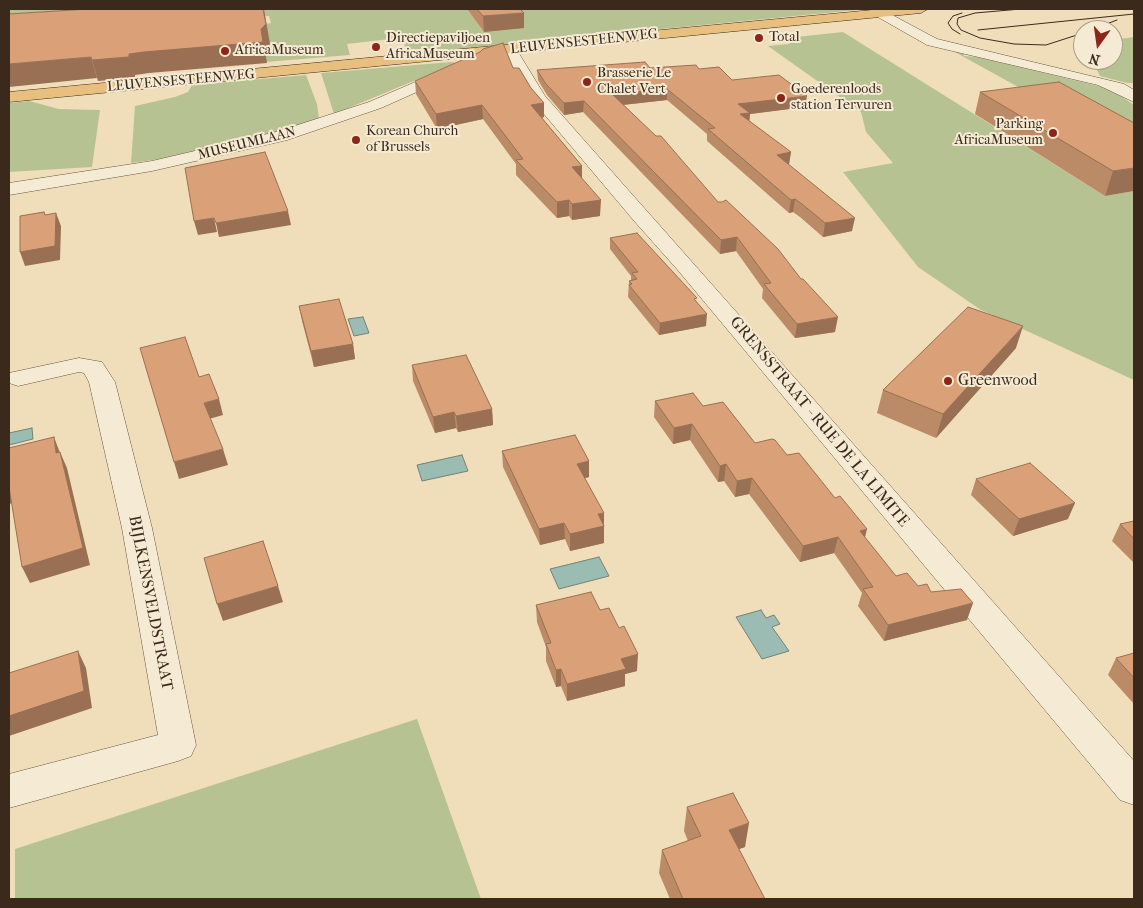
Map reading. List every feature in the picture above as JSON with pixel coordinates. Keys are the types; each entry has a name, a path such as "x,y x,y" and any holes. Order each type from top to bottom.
{"main road":[{"name":"LEUVENSESTEENWEG","path":"9,97 921,9"}],"street":[{"path":"881,13 932,42 1095,79 1118,87 1134,97"},
{"name":"GRENSSTRAAT - RUE DE LA LIMITE","path":"510,50 539,98 697,278 842,450 1134,788"},
{"name":"MUSEUMLAAN","path":"9,189 152,166 281,136 375,105 475,61"},
{"name":"BIJLKENSVELDSTRAAT","path":"9,791 178,746 137,528 102,382 93,366 79,365 12,379"}],"green space":[{"path":"9,9 467,9 484,32 524,28 508,9 867,9 456,49 407,49 401,39 390,39 347,44 350,55 266,62 265,24 271,23 269,16 9,34"},
{"path":"843,32 1105,196 1134,191 1134,380 981,310 918,267 843,172 893,163 866,132 861,112 768,46 789,44 796,37"},
{"path":"1134,37 1134,83 1100,76 1097,70 1123,70 1123,39"},
{"path":"953,51 964,54 964,56 977,57 1111,89 1134,105 1134,151"},
{"path":"457,63 334,114 321,73"},
{"path":"306,75 317,104 319,119 259,137 160,159 131,163 135,106 175,97 188,92 192,85"},
{"path":"29,101 59,109 100,110 92,167 9,172 9,103"},
{"path":"417,719 481,899 15,899 15,849"}],"water":[{"path":"363,317 369,333 354,336 348,319"},
{"path":"32,428 33,439 9,445 9,433"},
{"path":"462,455 468,471 422,481 417,465"},
{"path":"599,557 609,576 559,589 550,569"},
{"path":"761,610 766,618 774,615 780,624 772,627 789,651 762,659 736,617"}],"building":[{"path":"89,9 263,9 266,24 261,29 263,42 144,52 129,54 129,57 92,60 91,57 9,64 9,14"},
{"path":"477,9 520,9 524,13 483,16"},
{"path":"503,43 513,68 519,68 531,88 544,103 531,105 582,166 572,167 601,200 572,204 569,200 557,202 516,160 523,159 482,105 436,114 415,81 483,49"},
{"path":"645,62 650,68 696,65 699,69 719,67 732,80 779,75 807,96 738,104 750,113 740,114 791,152 777,155 855,218 825,223 795,199 791,200 708,129 715,128 667,89 612,94 656,136 661,136 718,202 726,200 778,249 801,279 838,317 797,324 764,284 771,283 737,237 721,240 584,101 564,103 546,84 537,70"},
{"path":"1059,82 1134,123 1134,168 1113,171 980,92"},
{"path":"265,152 288,211 216,223 214,218 194,221 185,168"},
{"path":"44,212 45,215 56,213 55,246 20,252 20,216"},
{"path":"637,233 697,298 694,299 707,314 660,323 629,285 632,284 629,281 637,279 632,273 638,272 610,238"},
{"path":"339,299 353,344 311,351 299,306"},
{"name":"Greenwood","path":"968,307 1023,326 943,414 883,390"},
{"path":"185,337 199,377 209,374 219,399 204,403 223,449 174,462 140,348"},
{"path":"466,355 492,409 456,416 454,412 433,417 412,365"},
{"path":"693,393 703,406 723,402 755,443 772,439 775,440 787,455 799,453 835,498 840,496 867,529 860,531 896,576 907,573 918,586 927,584 931,592 961,589 973,603 888,625 863,589 873,587 838,537 803,546 752,478 737,481 726,464 720,466 692,424 674,428 655,401"},
{"path":"575,435 589,461 577,464 604,513 598,514 604,526 570,534 564,523 539,529 502,451"},
{"path":"54,437 56,453 60,452 83,548 22,567 9,487 9,448"},
{"path":"1030,463 1075,503 1019,519 976,479"},
{"path":"1134,521 1134,539 1120,524"},
{"path":"263,541 278,586 217,604 204,558"},
{"path":"591,592 600,610 609,608 619,628 624,626 638,654 621,659 626,669 567,684 561,669 556,670 546,644 551,643 536,605"},
{"path":"78,651 84,691 9,716 9,673"},
{"path":"1134,653 1134,678 1116,658"},
{"path":"733,793 749,823 729,830 765,899 683,899 662,850 701,836 687,807"}],"tram line":[{"path":"1021,9 975,13 958,18 957,24 961,30 980,38 1014,44 1046,45 1073,36"},
{"path":"960,34 952,29 948,23 953,16 962,13"},
{"path":"978,30 1134,14"}],"place":[{"name":"Total","path":"759,38"},
{"name":"Directiepaviljoen AfricaMuseum","path":"376,47"},
{"name":"AfricaMuseum","path":"225,51"},
{"name":"Brasserie Le Chalet Vert","path":"587,82"},
{"name":"Goederenloods station Tervuren","path":"781,98"},
{"name":"Parking AfricaMuseum","path":"1053,133"},
{"name":"Korean Church of Brussels","path":"356,140"},
{"name":"Greenwood","path":"948,381"}]}
